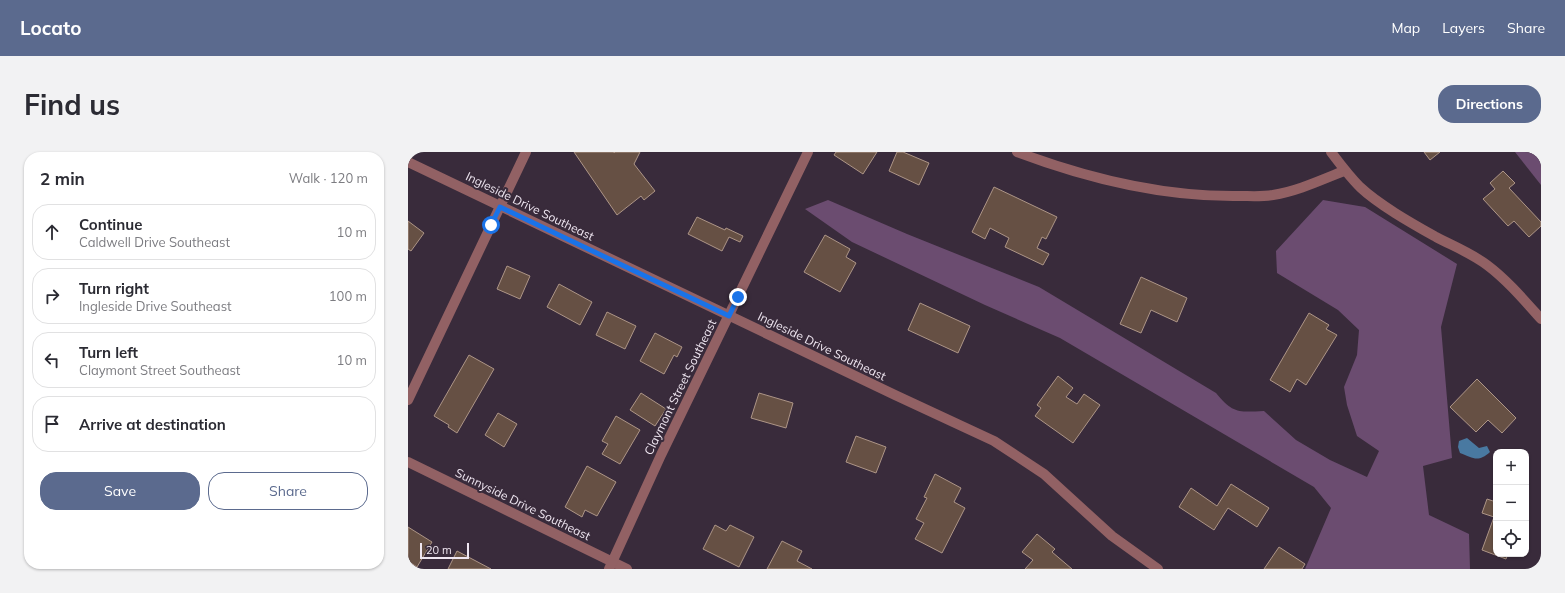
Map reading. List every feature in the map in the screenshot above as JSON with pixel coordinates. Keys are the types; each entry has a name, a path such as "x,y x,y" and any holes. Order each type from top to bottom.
{"street":[{"path":"408,400 526,152"},
{"name":"Claymont Street Southeast","path":"611,565 661,456 808,152"},
{"path":"1017,152 1081,174 1161,190 1213,197 1271,196 1293,191 1344,170"},
{"path":"1331,152 1344,170 1361,188 1393,212 1471,255 1487,266 1521,296 1541,319"},
{"name":"Ingleside Drive Southeast","path":"408,162 994,441 1044,474 1112,536 1158,569"},
{"name":"Sunnyside Drive Southeast","path":"408,462 611,565 627,569"}],"shaded area":[{"path":"1515,152 1541,152 1541,185"},
{"path":"828,200 907,234 1039,287 1216,393 1227,405 1232,408 1248,412 1264,411 1296,440 1330,460 1367,477 1379,451 1357,436 1347,405 1344,387 1357,355 1359,330 1338,310 1277,273 1276,251 1323,200 1365,207 1457,264 1441,327 1452,458 1423,466 1429,515 1469,534 1470,569 1305,569 1331,508 1314,487 1060,338 985,305 852,242 805,209"}],"water":[{"path":"1467,438 1479,448 1487,446 1490,452 1482,458 1472,458 1460,453 1458,447 1459,441"}],"building":[{"path":"574,152 640,152 634,164 655,191 644,200 641,196 617,215"},
{"path":"836,152 877,152 863,174 834,155"},
{"path":"897,152 903,152 929,163 919,185 889,171"},
{"path":"1424,152 1440,152 1430,160"},
{"path":"1503,171 1515,183 1509,188 1541,222 1541,226 1529,237 1514,221 1508,226 1483,199 1495,189 1490,183"},
{"path":"994,187 1057,217 1046,239 1042,237 1037,248 1049,254 1043,265 1005,247 1009,238 990,228 985,239 972,232"},
{"path":"697,217 725,230 726,228 743,236 740,242 729,237 722,251 688,234"},
{"path":"408,221 424,233 411,251 408,249"},
{"path":"825,235 850,249 846,257 856,263 840,292 804,272"},
{"path":"507,266 530,276 520,299 497,289"},
{"path":"1141,277 1187,298 1177,322 1151,310 1141,333 1120,324"},
{"path":"559,284 592,302 580,325 547,307"},
{"path":"920,303 970,326 958,353 908,330"},
{"path":"607,312 636,326 625,349 596,335"},
{"path":"1309,313 1329,325 1326,329 1337,335 1306,385 1297,379 1290,392 1270,380"},
{"path":"655,333 682,347 677,357 674,355 664,374 640,361"},
{"path":"469,355 494,369 457,433 448,427 449,425 434,416"},
{"path":"1058,376 1073,388 1066,397 1077,404 1084,394 1100,405 1073,443 1035,416 1041,408 1037,405"},
{"path":"1477,379 1516,418 1502,433 1488,420 1476,432 1450,407"},
{"path":"641,393 666,409 655,426 630,410"},
{"path":"759,393 793,403 786,428 751,418"},
{"path":"498,413 517,424 504,447 485,435"},
{"path":"616,416 640,430 620,464 602,454 608,444 602,441"},
{"path":"856,436 886,447 876,473 846,462"},
{"path":"587,466 616,482 597,516 585,510 582,517 565,507"},
{"path":"935,474 961,488 954,502 965,508 942,553 915,539 924,523 916,519 927,498 924,497"},
{"path":"1231,484 1269,508 1257,527 1228,508 1214,530 1179,507 1191,488 1217,506"},
{"path":"1487,499 1493,501 1493,517 1482,513"},
{"path":"1493,520 1493,554 1482,550"},
{"path":"715,525 726,531 730,525 754,537 739,567 703,549"},
{"path":"408,527 432,542 417,567 408,561"},
{"path":"1037,534 1055,549 1052,552 1072,569 1025,569 1033,560 1022,552"},
{"path":"782,541 802,551 797,561 812,569 767,569"},
{"path":"1279,547 1305,564 1302,569 1264,569"},
{"path":"457,551 491,569 448,569"}],"route":[{"path":"491,225 500,207 729,316 738,297"}]}
